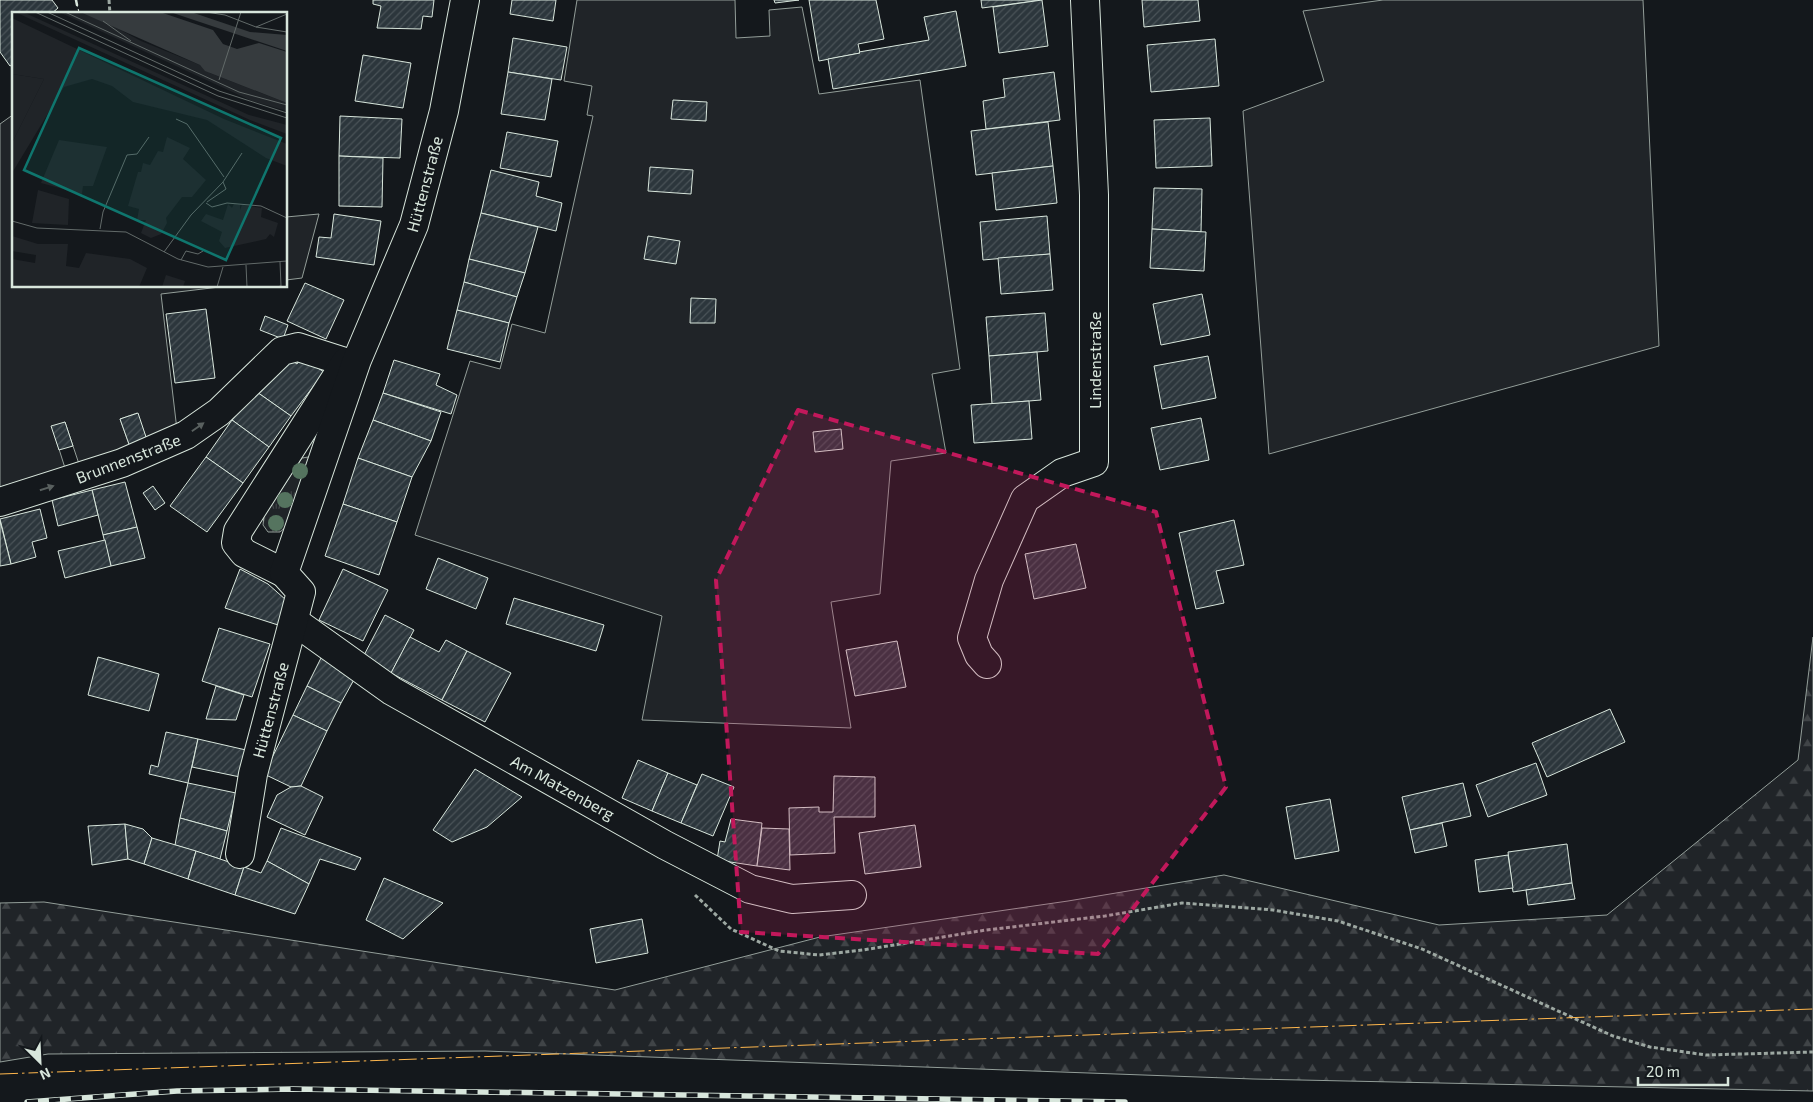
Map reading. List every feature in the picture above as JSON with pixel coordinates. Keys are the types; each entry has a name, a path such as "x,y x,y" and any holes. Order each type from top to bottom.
{"street":[{"name":"Hüttenstraße","path":"284,573 351,361 414,225 444,111 465,0"},
{"name":"Lindenstraße","path":"986,664 979,655 972,638 989,580 1025,500 1062,474 1094,462 1094,195 1085,0"},
{"name":"Brunnenstraße","path":"0,502 122,463 186,435 219,412 282,351 298,347 351,361"},
{"name":"Hüttenstraße","path":"240,854 253,774 301,592 284,573 244,553 236,544 238,531 351,361"},
{"name":"Am Matzenberg","path":"294,621 392,691 665,845 750,889 792,899 852,895"}],"path":[{"path":"692,890 730,929 779,951 819,955 986,930 1104,916 1182,903 1273,910 1338,921 1422,949 1613,1036 1650,1047 1706,1055 1813,1052"}],"highlighted area":[{"path":"798,410 1156,512 1226,787 1098,954 741,932 716,580"}],"green space":[{"path":"577,0 735,0 736,38 770,36 769,10 802,7 819,94 920,80 960,369 932,374 946,453 891,461 880,594 831,602 851,728 642,720 662,616 415,535 470,361 500,369 512,324 545,333 593,116 587,115 592,86 564,81"},
{"path":"1383,0 1643,0 1659,346 1269,454 1243,111 1324,81 1303,11"},
{"path":"12,115 12,288 211,288 161,294 177,430 147,440 137,413 120,419 130,447 79,464 65,422 52,427 65,468 0,487 0,124"},
{"path":"319,214 302,278 288,280 288,217"},
{"path":"308,457 310,463 288,525 280,532 268,532 263,525 264,516 302,458"},
{"path":"1813,637 1813,1091 1253,1079 485,1051 48,1054 0,1062 0,903 44,902 615,990 820,937 1068,901 1224,875 1439,925 1607,915 1798,760"}],"building":[{"path":"0,0 52,0 58,8 53,12 12,12 12,65 10,66 0,52"},
{"path":"373,0 434,0 432,17 423,16 421,29 377,28 381,6 373,4"},
{"path":"512,0 556,0 553,21 510,14"},
{"path":"774,0 799,0 775,3"},
{"path":"809,0 876,0 884,39 858,44 860,53 819,61"},
{"path":"981,0 1042,0 982,8"},
{"path":"1042,0 1048,46 999,53 993,7"},
{"path":"1142,0 1198,0 1200,21 1144,27"},
{"path":"956,11 966,66 833,89 828,59 929,40 924,17"},
{"path":"513,38 567,47 561,80 508,72"},
{"path":"1215,39 1219,86 1151,92 1147,45"},
{"path":"363,55 411,63 403,108 355,101"},
{"path":"508,72 552,79 545,120 501,114"},
{"path":"1054,72 1060,120 986,129 983,101 1005,97 1003,79"},
{"path":"673,100 707,102 706,121 671,119"},
{"path":"340,116 402,119 400,158 339,156"},
{"path":"1210,118 1212,166 1156,168 1154,120"},
{"path":"1048,122 1053,166 976,175 971,131"},
{"path":"507,132 558,141 551,177 500,168"},
{"path":"339,156 383,158 382,207 339,206"},
{"path":"1053,166 1057,203 996,210 992,173"},
{"path":"650,167 693,170 691,194 648,191"},
{"path":"491,170 539,182 536,196 562,203 556,231 481,213"},
{"path":"1154,188 1202,189 1201,232 1152,229"},
{"path":"481,213 538,227 525,273 469,259"},
{"path":"334,214 381,221 374,265 316,257 319,237 331,238"},
{"path":"1047,216 1050,254 983,260 980,222"},
{"path":"1152,229 1206,232 1204,271 1150,268"},
{"path":"648,236 680,241 676,264 644,259"},
{"path":"1050,254 1053,290 1001,294 998,258"},
{"path":"469,259 525,273 517,297 464,282"},
{"path":"464,282 517,297 509,323 457,310"},
{"path":"305,283 344,300 326,339 287,321"},
{"path":"1202,294 1210,335 1161,345 1153,304"},
{"path":"691,298 716,299 715,323 690,323"},
{"path":"206,309 215,378 175,383 166,314"},
{"path":"457,310 509,323 500,362 447,349"},
{"path":"1045,313 1048,351 989,356 986,317"},
{"path":"265,316 288,325 283,339 260,330"},
{"path":"1037,352 1041,400 992,404 989,356"},
{"path":"1208,356 1216,398 1162,409 1154,366"},
{"path":"301,357 324,372 291,416 254,390 290,359 297,364"},
{"path":"394,360 440,374 436,385 457,395 451,414 383,393"},
{"path":"254,390 291,416 269,447 232,420"},
{"path":"383,393 441,412 431,441 373,420"},
{"path":"1029,401 1032,439 974,443 971,405"},
{"path":"138,413 147,440 130,447 120,419"},
{"path":"1201,418 1209,460 1160,470 1151,428"},
{"path":"232,420 269,447 243,483 206,457"},
{"path":"373,420 431,441 412,477 358,458"},
{"path":"65,422 73,446 59,450 51,426"},
{"path":"841,429 843,449 815,452 813,432"},
{"path":"206,457 243,483 207,532 170,506"},
{"path":"358,458 412,477 397,522 343,504"},
{"path":"125,482 137,527 103,535 92,490"},
{"path":"153,486 165,503 155,510 143,493"},
{"path":"92,490 98,515 58,526 52,500"},
{"path":"343,504 397,522 379,575 325,556"},
{"path":"40,509 47,538 32,542 36,557 11,564 0,519"},
{"path":"1234,520 1244,565 1216,571 1224,603 1196,609 1179,533"},
{"path":"0,521 11,564 0,566"},
{"path":"137,527 145,558 111,566 103,535"},
{"path":"105,540 111,566 65,578 58,551"},
{"path":"1076,544 1086,588 1034,599 1025,554"},
{"path":"438,558 488,578 476,609 426,589"},
{"path":"240,569 268,584 286,600 278,625 225,608"},
{"path":"343,569 388,590 363,641 319,620"},
{"path":"514,598 604,625 596,651 506,624"},
{"path":"385,615 414,630 391,673 362,659"},
{"path":"219,628 270,644 252,697 202,681"},
{"path":"410,637 439,652 446,640 467,651 442,700 391,673"},
{"path":"897,641 906,687 855,696 846,650"},
{"path":"325,650 356,676 341,703 307,686"},
{"path":"467,651 511,673 485,722 442,700"},
{"path":"98,657 159,674 149,711 88,695"},
{"path":"216,686 244,695 236,720 206,719"},
{"path":"307,686 341,703 327,731 293,715"},
{"path":"1610,709 1625,742 1547,777 1532,743"},
{"path":"293,715 327,731 301,786 291,787 264,774"},
{"path":"166,732 198,739 188,783 149,774 151,765 158,767"},
{"path":"198,739 246,750 240,777 192,767"},
{"path":"638,760 668,773 652,811 622,798"},
{"path":"1536,763 1547,795 1488,817 1476,785"},
{"path":"475,769 522,797 487,827 452,842 433,830"},
{"path":"668,773 697,785 681,823 652,811"},
{"path":"702,774 734,787 713,836 681,823"},
{"path":"834,776 875,777 875,817 834,817 835,853 790,855 789,808 819,807 819,812 833,812"},
{"path":"188,783 236,793 227,831 180,818"},
{"path":"1463,783 1471,816 1410,830 1402,797"},
{"path":"301,786 323,797 305,835 267,817 277,795 291,787"},
{"path":"1330,799 1339,851 1295,859 1286,807"},
{"path":"180,818 227,831 220,859 175,845"},
{"path":"731,819 762,823 757,866 717,860 720,841 725,842"},
{"path":"1442,823 1447,846 1415,853 1410,830"},
{"path":"125,824 128,859 92,865 88,826"},
{"path":"125,824 143,829 152,838 144,864 128,859"},
{"path":"915,825 921,867 865,874 859,833"},
{"path":"281,828 361,858 355,870 320,859 309,884 267,861"},
{"path":"762,828 789,829 790,870 757,866"},
{"path":"152,838 196,851 188,879 144,864"},
{"path":"1567,844 1572,883 1513,892 1508,852"},
{"path":"196,851 244,867 235,895 188,879"},
{"path":"1508,855 1513,888 1479,892 1475,860"},
{"path":"267,861 309,884 295,914 235,895 244,867 261,873"},
{"path":"384,878 443,903 403,939 366,920"},
{"path":"1572,883 1575,899 1528,905 1526,890"},
{"path":"642,919 648,953 596,963 590,929"}],"railway":[{"path":"27,1102 177,1091 293,1089 1125,1102"}],"fence":[{"path":"77,5 79,12"}],"wall":[{"path":"76,0 77,5"}],"power":[{"path":"0,1074 1813,1009"}]}
